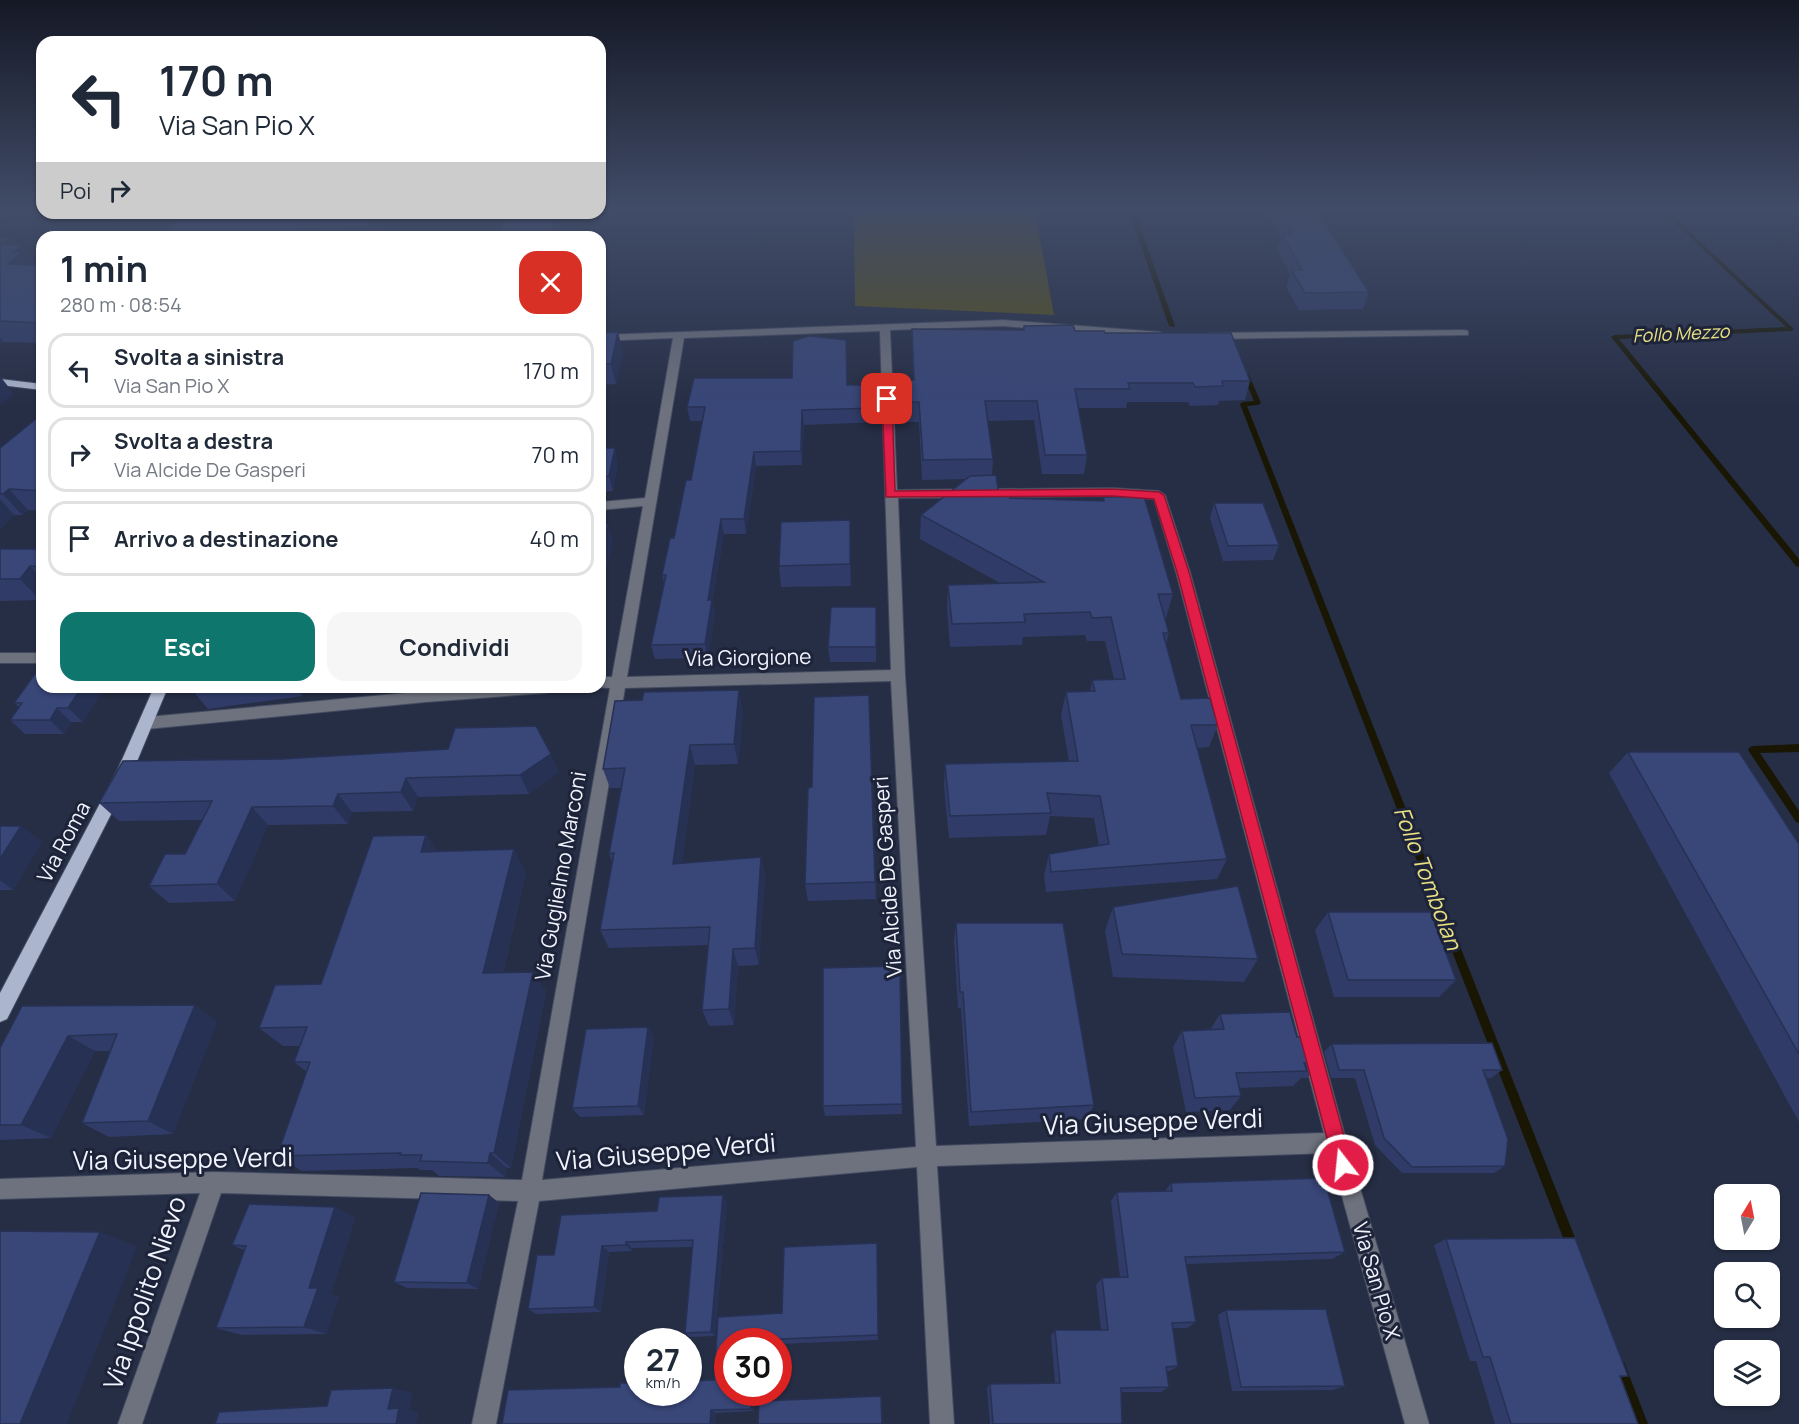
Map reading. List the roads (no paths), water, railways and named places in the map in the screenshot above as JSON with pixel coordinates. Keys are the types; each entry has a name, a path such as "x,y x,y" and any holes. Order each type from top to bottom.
{"main road":[{"path":"0,382 36,386"},
{"name":"Via Roma","path":"0,1013 99,825 159,693"}],"street":[{"path":"606,338 1003,323 1167,336"},
{"name":"Via Alcide De Gasperi","path":"885,327 898,675 942,1424"},
{"path":"1200,336 1464,333"},
{"name":"Via Guglielmo Marconi","path":"484,1424 530,1191 609,682 648,502 679,336"},
{"name":"Via San Pio X","path":"890,494 1112,492 1159,495 1183,572 1337,1143 1417,1424"},
{"path":"606,506 648,502"},
{"path":"0,658 36,658"},
{"name":"Via Giorgione","path":"609,682 898,675"},
{"path":"147,723 466,693"},
{"name":"Via Giuseppe Verdi","path":"0,1189 214,1182 530,1191 928,1156 1337,1143"},
{"name":"Via Ippolito Nievo","path":"130,1424 214,1182"}],"waterway":[{"name":"Follo Tombolan","path":"1154,275 1172,326"},
{"name":"Follo Mezzo","path":"1733,275 1791,329 1614,337 1799,564"},
{"name":"Follo Tombolan","path":"1246,375 1258,403 1243,404 1573,1248"},
{"name":"Follo Mezzo","path":"1799,748 1753,750 1799,819"},
{"name":"Follo Tombolan","path":"1619,1367 1641,1424"}]}
